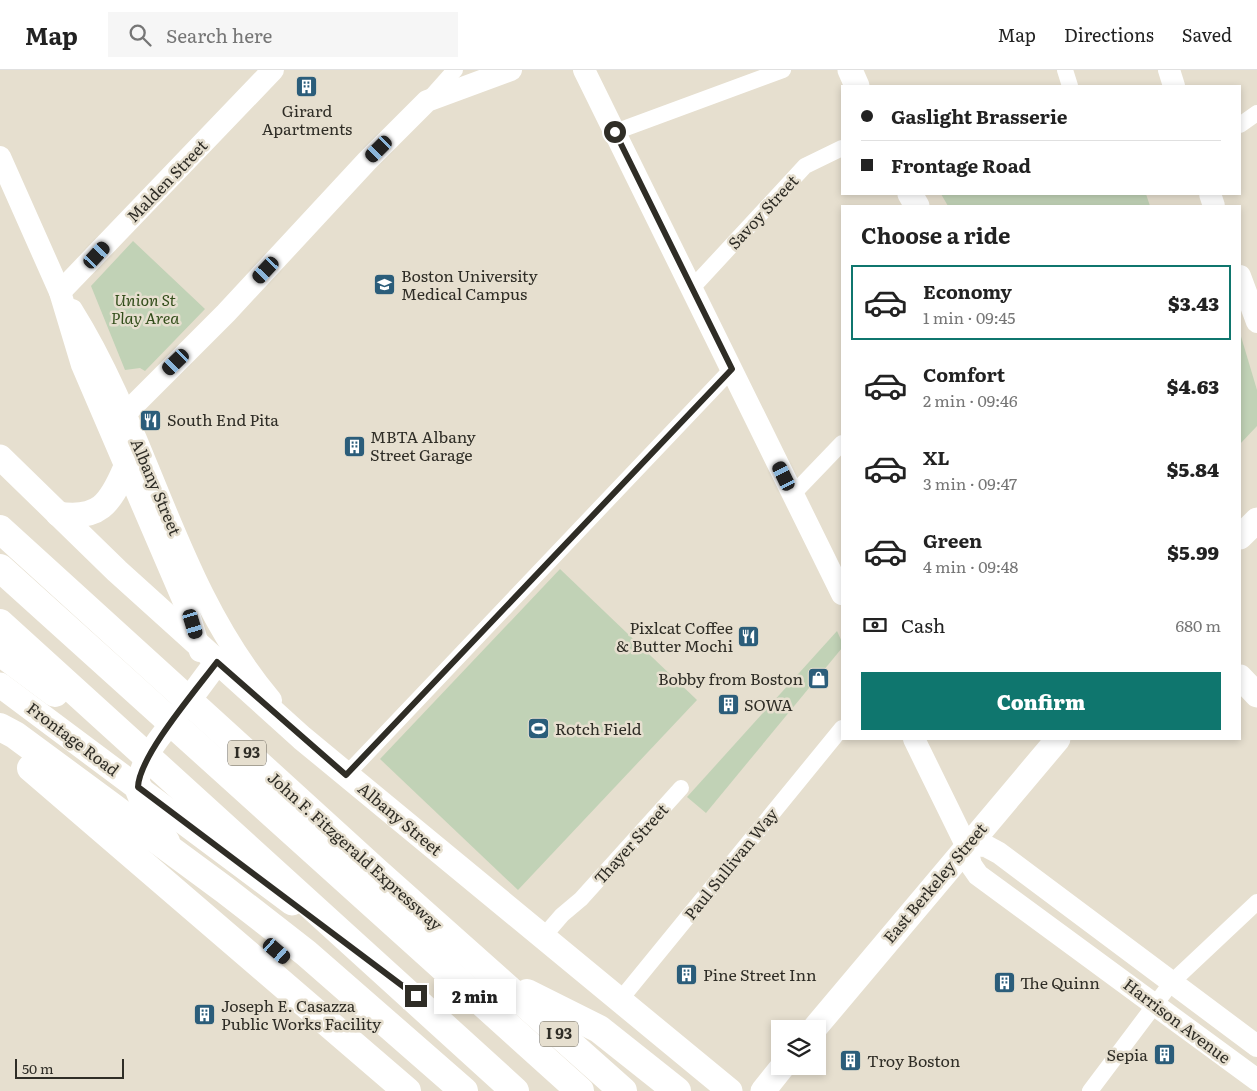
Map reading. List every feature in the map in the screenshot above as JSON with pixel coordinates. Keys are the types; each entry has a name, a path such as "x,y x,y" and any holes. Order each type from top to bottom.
{"highway":[{"name":"John F. Fitzgerald Expressway","path":"0,529 494,977 624,1091"},
{"path":"0,568 56,658 553,1091"},
{"path":"0,589 56,658 126,738 515,1091"},
{"path":"0,623 56,658 580,1091"},
{"path":"0,652 56,658"},
{"path":"0,727 15,735 225,890 306,953 464,1091"},
{"path":"0,740 407,1091"},
{"path":"138,787 150,815 164,839 192,875 437,1091"},
{"path":"494,977 600,1029 677,1091"}],"main road":[{"name":"Malden Street","path":"60,292 273,70"},
{"path":"124,414 226,312 367,161 427,101 511,70"},
{"path":"584,70 841,592"},
{"path":"850,70 857,85"},
{"path":"1169,70 1174,85"},
{"name":"Albany Street","path":"0,157 60,292 100,357 178,540 218,625 259,685 302,738 730,1091"},
{"path":"1241,278 1256,312"},
{"name":"Albany Street","path":"60,292 74,344 125,469 190,614 199,645 200,672 191,696 147,756 139,778 138,787"},
{"path":"0,457 58,514 217,662 302,738"},
{"path":"58,514 77,516 101,508 112,496 125,469"},
{"path":"1241,536 1257,520"},
{"path":"191,696 217,662"},
{"path":"1241,678 1257,695"},
{"name":"Frontage Road","path":"0,684 428,1005 522,1091"},
{"name":"Harrison Avenue","path":"914,740 966,845 971,865 978,875 1257,1080"},
{"name":"East Berkeley Street","path":"821,1020 966,845 1057,740"},
{"name":"Harrison Avenue","path":"966,845 986,846 999,853 1257,1046"},
{"path":"672,1091 678,1048"},
{"path":"763,1091 776,1075"}],"street":[{"path":"427,101 455,70"},
{"path":"615,132 782,70"},
{"path":"1065,70 1070,85"},
{"path":"1241,124 1257,113"},
{"name":"Savoy Street","path":"692,288 805,166 841,148"},
{"path":"346,775 732,369"},
{"path":"793,494 841,444"},
{"name":"Paul Sullivan Way","path":"620,1000 841,729"},
{"name":"Thayer Street","path":"548,941 581,899 681,788"},
{"path":"1090,1091 1172,982 1257,902"}],"green space":[{"path":"942,195 1146,195 1150,205 947,205"},
{"name":"Union St Play Area","path":"133,241 205,309 145,371 140,368 125,370 91,286"},
{"path":"1241,336 1257,390 1257,426 1241,443"},
{"name":"Rotch Field","path":"560,569 697,700 518,890 380,759"},
{"path":"837,631 841,640 841,649 706,813 687,797"}],"place":[{"name":"Girard Apartments","path":"307,87"},
{"name":"Boston University Medical Campus","path":"385,285"},
{"name":"South End Pita","path":"151,420"},
{"name":"MBTA Albany Street Garage","path":"354,446"},
{"name":"Pixlcat Coffee & Butter Mochi","path":"749,637"},
{"name":"Bobby from Boston","path":"819,679"},
{"name":"SOWA","path":"728,705"},
{"name":"Rotch Field","path":"539,729"},
{"name":"Pine Street Inn","path":"687,975"},
{"name":"The Quinn","path":"1004,983"},
{"name":"Joseph E. Casazza Public Works Facility","path":"205,1015"},
{"name":"Sepia","path":"1164,1055"},
{"name":"Troy Boston","path":"851,1061"}],"route":[{"path":"416,996 138,787 139,778 147,756 217,662 346,775 732,369 615,132"}]}
